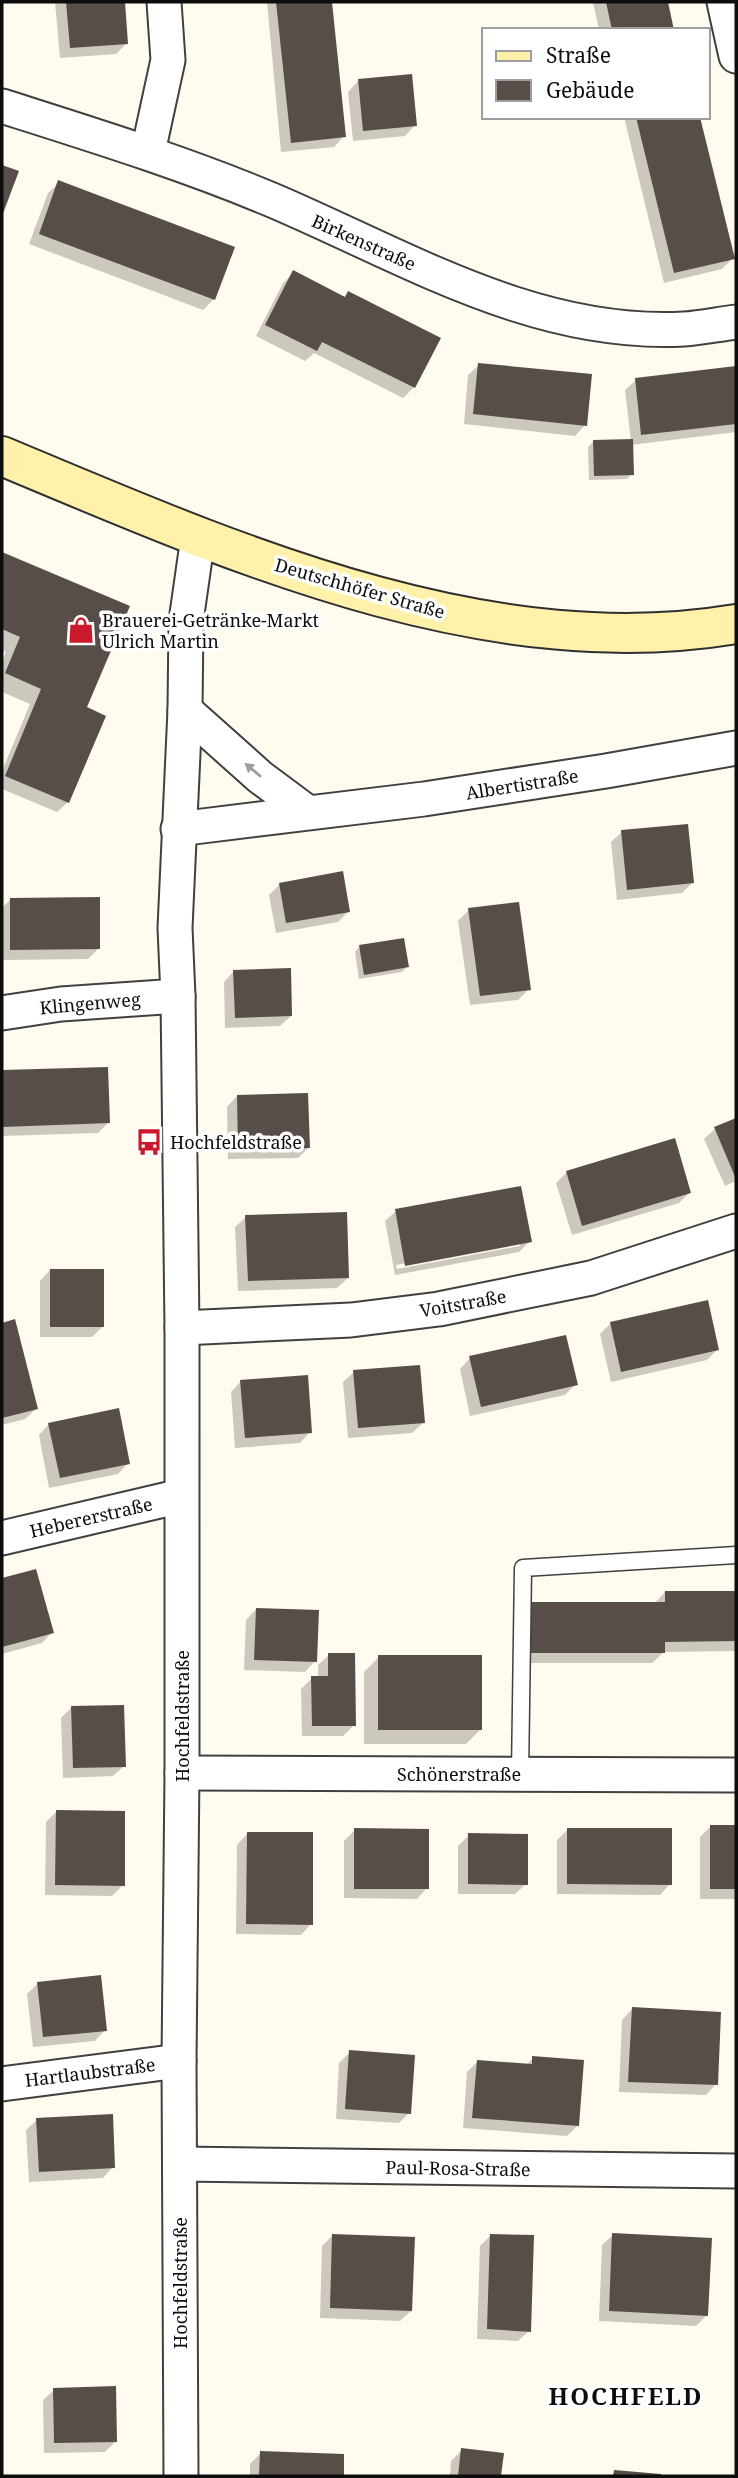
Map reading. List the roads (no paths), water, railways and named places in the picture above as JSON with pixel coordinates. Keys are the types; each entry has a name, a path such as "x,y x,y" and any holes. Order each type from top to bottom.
{"main road":[{"name":"Deutschhöfer Straße","path":"2,456 198,537 312,577 389,600 502,623 577,630 695,631 736,624"}],"street":[{"path":"148,152 168,60 164,2"},
{"path":"724,2 736,56"},
{"name":"Birkenstraße","path":"2,106 148,152 273,201 462,286 540,312 617,326 683,329 736,322"},
{"name":"Hochfeldstraße","path":"181,2476 179,2061 182,1328 175,928 185,710 186,621 198,537"},
{"path":"185,710 260,777 307,812"},
{"name":"Albertistraße","path":"178,829 425,799 736,748"},
{"name":"Klingenweg","path":"2,1013 61,1004 178,996"},
{"name":"Voitstraße","path":"182,1328 351,1320 439,1309 591,1278 736,1231"},
{"name":"Hebererstraße","path":"2,1538 181,1496"},
{"name":"Schönerstraße","path":"182,1773 736,1775"},
{"name":"Hartlaubstraße","path":"2,2084 179,2061"},
{"name":"Paul-Rosa-Straße","path":"180,2164 736,2171"}],"lane":[{"path":"520,1774 523,1568 736,1555"}],"place":[{"name":"Brauerei-Getränke-Markt Ulrich Martin","path":"81,630"},
{"name":"Hochfeldstraße","path":"149,1142"}],"district":[{"name":"HOCHFELD","path":"626,2395"}]}
